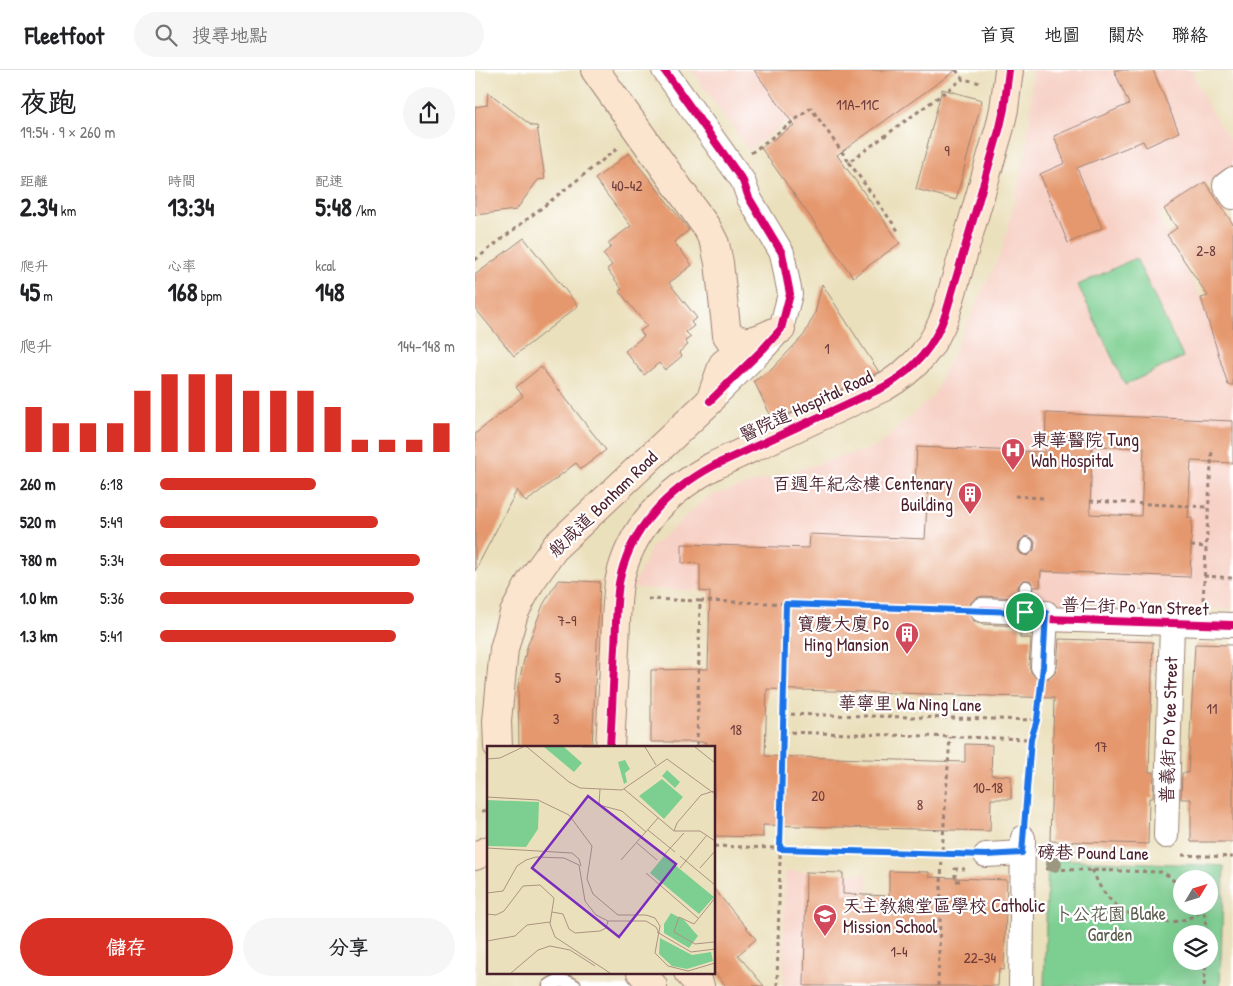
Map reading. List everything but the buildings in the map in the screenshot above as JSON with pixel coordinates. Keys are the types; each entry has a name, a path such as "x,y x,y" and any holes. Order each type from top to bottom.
{"street":[{"name":"般咸道 Bonham Road","path":"498,746 497,721 504,649 514,614 531,581 556,546 710,401 723,364 732,357 735,346 727,335 719,263 715,244 707,228 595,70"},
{"path":"664,70 743,181 749,198 782,253 790,294 781,329 710,401"},
{"name":"醫院道 Hospital Road","path":"611,746 617,598 623,568 639,531 661,504 684,484 715,465 884,387 915,365 930,348 946,313 1000,127 1009,70"},
{"path":"1233,179 1225,185 1233,197"},
{"path":"727,335 746,342 781,329"},
{"name":"普仁街 Po Yan Street","path":"981,610 1172,624 1233,625"},
{"path":"1035,615 1043,666"},
{"name":"普義街 Po Yee Street","path":"1165,848 1172,624"},
{"path":"1021,986 1022,845"},
{"name":"磅巷 Pound Lane","path":"986,855 1022,845"},
{"path":"475,856 487,851"},
{"path":"690,974 700,986"}],"lane":[{"path":"1026,587 1035,615"},
{"path":"549,986 561,981 567,981 575,986"}],"path":[{"path":"849,162 963,79 956,70"},
{"path":"756,149 811,108 899,232"},
{"path":"475,260 619,147"},
{"path":"1203,603 1212,448"},
{"path":"1015,496 1043,498"},
{"path":"1090,501 1209,507"},
{"path":"1191,546 1205,547"},
{"path":"1204,576 1233,578"},
{"path":"648,600 981,610"},
{"path":"697,746 700,602"},
{"path":"777,986 786,604"},
{"path":"1022,845 1031,739 1037,720 1043,666"},
{"path":"783,732 1031,739"},
{"path":"938,986 942,853 950,737"},
{"path":"482,811 487,810"},
{"path":"715,846 986,855"},
{"path":"960,869 955,869 955,881 960,881"},
{"path":"1042,869 1161,872 1173,880"},
{"path":"1092,870 1101,888 1113,903 1129,914 1148,921 1167,922 1186,919 1195,915"},
{"path":"1205,986 1206,970"}],"shaded area":[{"path":"691,70 858,70 749,150"},
{"name":"東華醫院 Tung Wah Hospital","path":"1032,70 1191,70 1209,108 1233,146 1233,167 1158,217 1201,298 1233,288 1223,370 1225,376 1233,376 1233,609 632,588 652,546 709,496 878,446 933,396 1003,248 1027,149"},
{"name":"天主教總堂區學校 Catholic Mission School","path":"785,871 867,874 865,986 783,986"}],"green space":[{"path":"1136,258 1183,357 1125,385 1078,285"},
{"name":"卜公花園 Blake Garden","path":"1048,859 1224,866 1220,986 1044,986"}],"cycle path":[{"path":"664,70 743,181 749,198 782,253 790,294 781,329 710,401"},
{"path":"610,746 619,583 624,563 641,529 667,499 698,475 715,465 884,387 905,373 922,356 936,336 946,313 1000,127 1009,70"},
{"path":"982,610 1046,613 1046,619 1233,625"}],"place":[{"name":"東華醫院 Tung Wah Hospital","path":"1013,471"},
{"name":"百週年紀念樓 Centenary Building","path":"970,515"},
{"name":"寶慶大廈 Po Hing Mansion","path":"907,655"},
{"name":"天主教總堂區學校 Catholic Mission School","path":"825,937"}],"route":[{"path":"786,604 1025,612 1046,613 1046,619 1037,720 1031,739 1022,853 986,855 780,849 786,604"}]}
